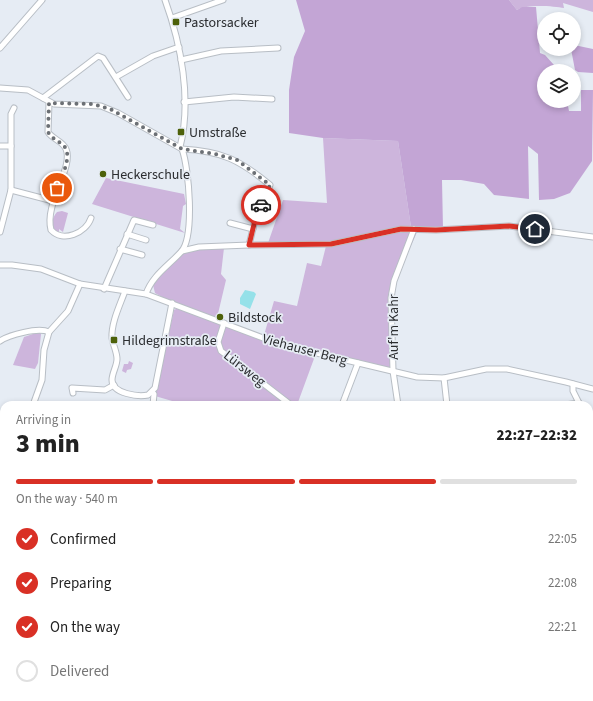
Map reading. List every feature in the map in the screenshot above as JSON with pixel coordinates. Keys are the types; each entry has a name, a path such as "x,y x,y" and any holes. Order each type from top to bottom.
{"street":[{"path":"146,294 152,280 182,251 187,234 189,216 188,173 181,148 184,82 172,18 165,0"},
{"path":"172,18 223,0"},
{"path":"0,48 40,1"},
{"path":"116,77 153,56 178,47"},
{"path":"181,60 221,51 278,48"},
{"path":"43,98 94,58 99,56 103,58 128,97"},
{"path":"0,88 28,90 49,103 101,106 181,148 215,154 237,160 270,185 256,216 249,245"},
{"path":"184,102 234,97 272,99"},
{"path":"49,103 48,132 50,136 64,146 67,152 66,164 49,217 49,225 51,230 56,234 80,233 84,230 91,218"},
{"path":"0,232 11,190 11,114 14,108"},
{"path":"0,146 11,146"},
{"path":"11,190 53,201"},
{"path":"104,289 120,249 134,220 153,225"},
{"path":"230,224 253,229"},
{"path":"182,251 199,247 331,244 391,231 414,229 509,226 593,237"},
{"name":"Auf'm Kahr","path":"397,401 393,371 392,290 414,229"},
{"path":"127,234 146,240"},
{"path":"120,249 142,255"},
{"name":"Viehauser Berg","path":"0,265 41,269 80,284 104,289 146,294 279,344 423,378 444,378 486,369 507,369 593,389"},
{"path":"34,401 42,380 44,350 49,332 68,311 80,284"},
{"path":"125,291 113,330 112,339 117,356 112,381 119,389 135,395 144,396 152,392 155,388 172,303"},
{"name":"Lürsweg","path":"224,323 218,342 221,351 286,401"},
{"path":"0,341 4,338 25,332 42,330 49,332"},
{"path":"344,401 358,363"},
{"path":"444,378 447,401"},
{"path":"574,384 573,391 578,401"},
{"path":"73,393 72,388 105,390 114,385"},
{"path":"152,392 154,394 153,401"}],"shaded area":[{"path":"296,0 509,0 517,10 522,7 536,7 537,56 546,56 553,64 537,64 537,108 568,108 569,111 581,111 581,90 593,90 592,161 570,193 554,199 539,200 538,154 528,146 529,199 494,195 484,184 461,180 442,180 443,229 411,227 398,141 323,138 289,133 289,90 294,57 305,31"},
{"path":"509,0 593,0 593,12 563,3 564,8 533,6 517,10"},
{"path":"581,46 593,49 593,73 581,72 581,64 574,64 572,56 581,56"},
{"path":"323,138 398,141 411,227 336,241 268,243 283,200 327,203"},
{"path":"106,178 184,194 186,204 183,206 180,229 185,233 92,204"},
{"path":"62,211 68,213 63,232 59,229 59,232 54,229 52,222 57,212"},
{"path":"418,230 390,292 392,369 279,342 264,335 274,301 297,306 307,263 321,266 326,246"},
{"path":"224,248 221,274 226,280 217,318 166,299 155,293 153,285 155,280 182,253 199,249"},
{"path":"180,307 277,347 315,356 298,401 172,401 155,396 174,310"},
{"path":"39,332 41,334 38,363 35,369 13,365 24,337"},
{"path":"129,361 133,363 131,369 127,370 126,373 122,371 124,364 128,364"}],"water":[{"path":"245,290 256,294 250,309 240,304 240,298"}],"way so far":[{"path":"57,188 66,164 67,152 66,148 50,136 48,132 49,103 92,104 110,109 182,149 203,151 237,160 270,185 261,205"}],"place":[{"name":"Pastorsacker","path":"176,22"},
{"name":"Umstraße","path":"181,132"},
{"name":"Heckerschule","path":"103,174"},
{"name":"Bildstock","path":"220,317"},
{"name":"Hildegrimstraße","path":"114,340"}],"route":[{"path":"261,205 256,216 249,245 331,244 401,229 436,230 509,226 535,229"}]}
